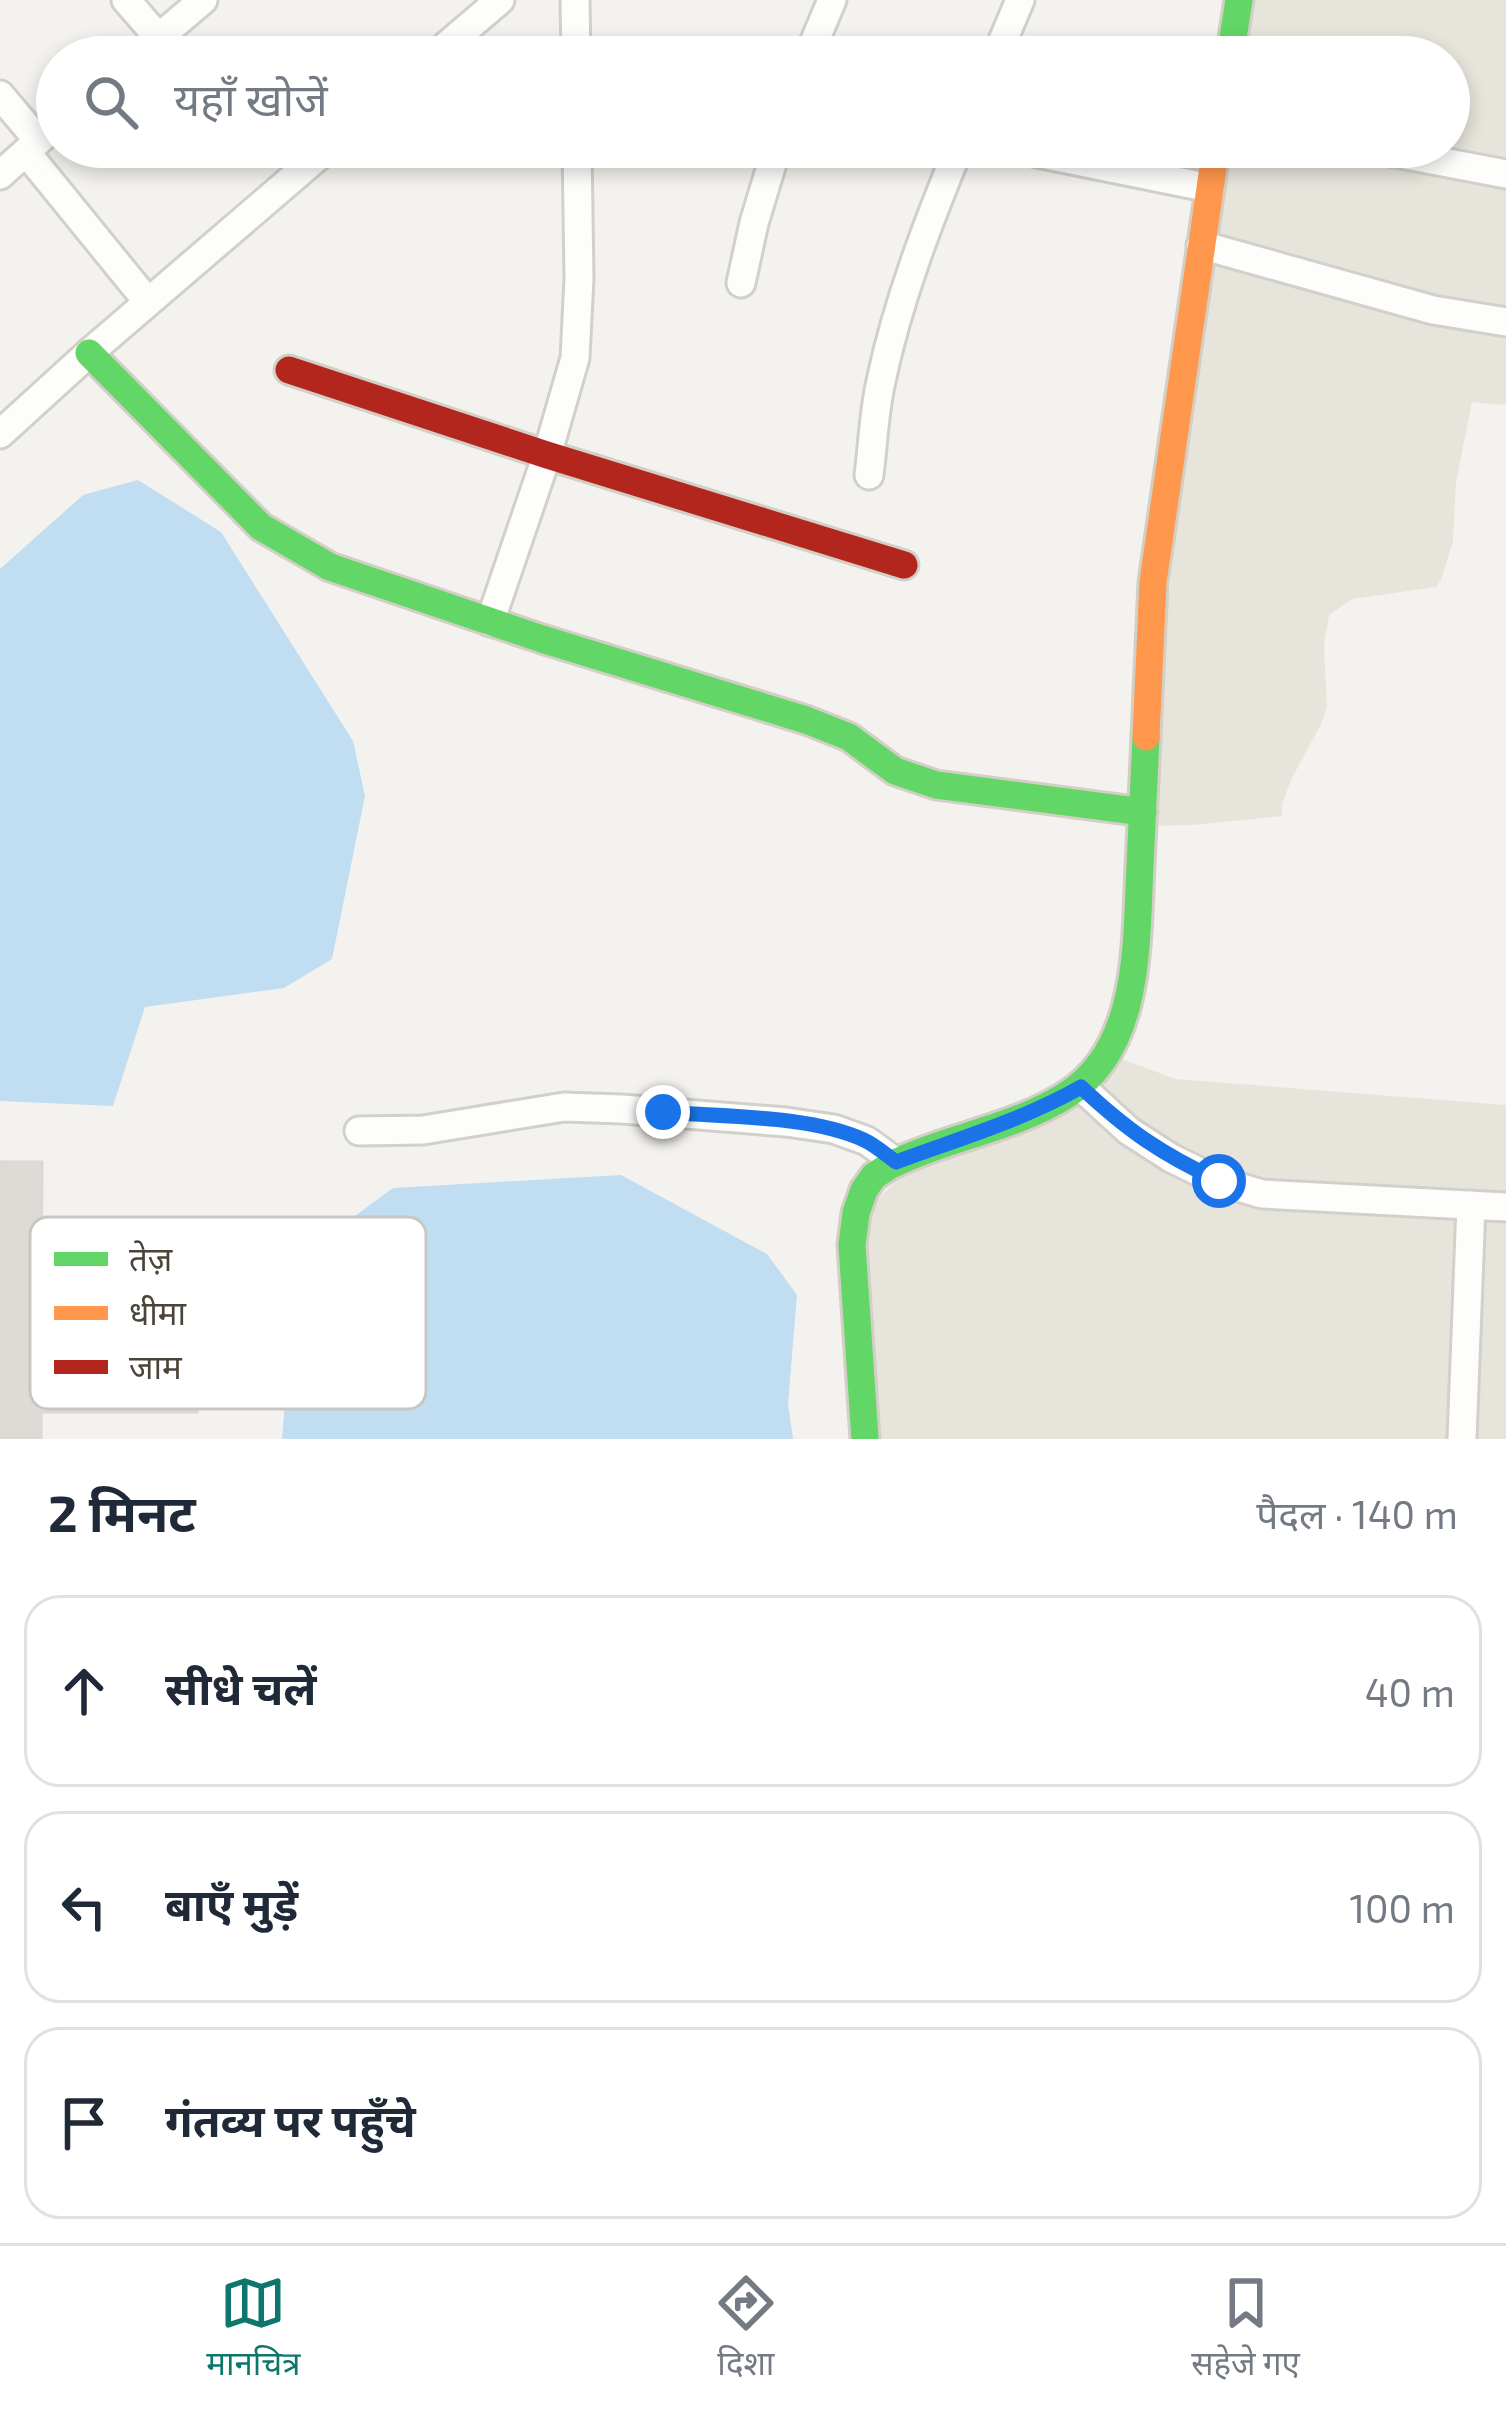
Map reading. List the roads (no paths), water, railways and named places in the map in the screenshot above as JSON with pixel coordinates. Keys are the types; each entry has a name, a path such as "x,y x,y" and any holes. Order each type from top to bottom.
{"street":[{"path":"125,0 157,36"},
{"path":"161,36 203,0"},
{"path":"458,36 500,0"},
{"path":"575,0 576,36"},
{"path":"817,36 832,0"},
{"path":"1005,36 1020,0"},
{"path":"1233,36 1239,0"},
{"path":"0,95 36,134"},
{"path":"0,175 36,143"},
{"path":"1470,167 1506,174"},
{"path":"60,168 148,302"},
{"path":"0,434 304,168"},
{"path":"490,622 575,358 577,168"},
{"path":"741,283 771,168"},
{"path":"869,475 880,383 923,236 951,168"},
{"path":"1114,168 1210,188"},
{"path":"866,1439 852,1244 860,1195 872,1178 896,1162 1016,1118 1081,1087 1100,1066 1119,1032 1132,986 1153,582 1213,168"},
{"path":"1201,245 1433,310 1506,322"},
{"path":"89,352 261,527 326,567 806,721 849,737 914,779 1142,812"},
{"path":"289,370 904,566"},
{"path":"1081,1087 1129,1131 1171,1158 1219,1181 1262,1194 1506,1207"},
{"path":"359,1130 423,1130 564,1107 622,1109 834,1129 867,1141 896,1162"},
{"path":"1462,1439 1471,1205"}],"water":[{"path":"138,480 221,532 353,741 365,796 332,959 284,988 145,1007 113,1106 0,1101 0,569 83,495"},
{"path":"621,1175 767,1254 797,1295 788,1404 793,1439 282,1439 284,1409 426,1409 426,1217 354,1217 393,1188"}]}
